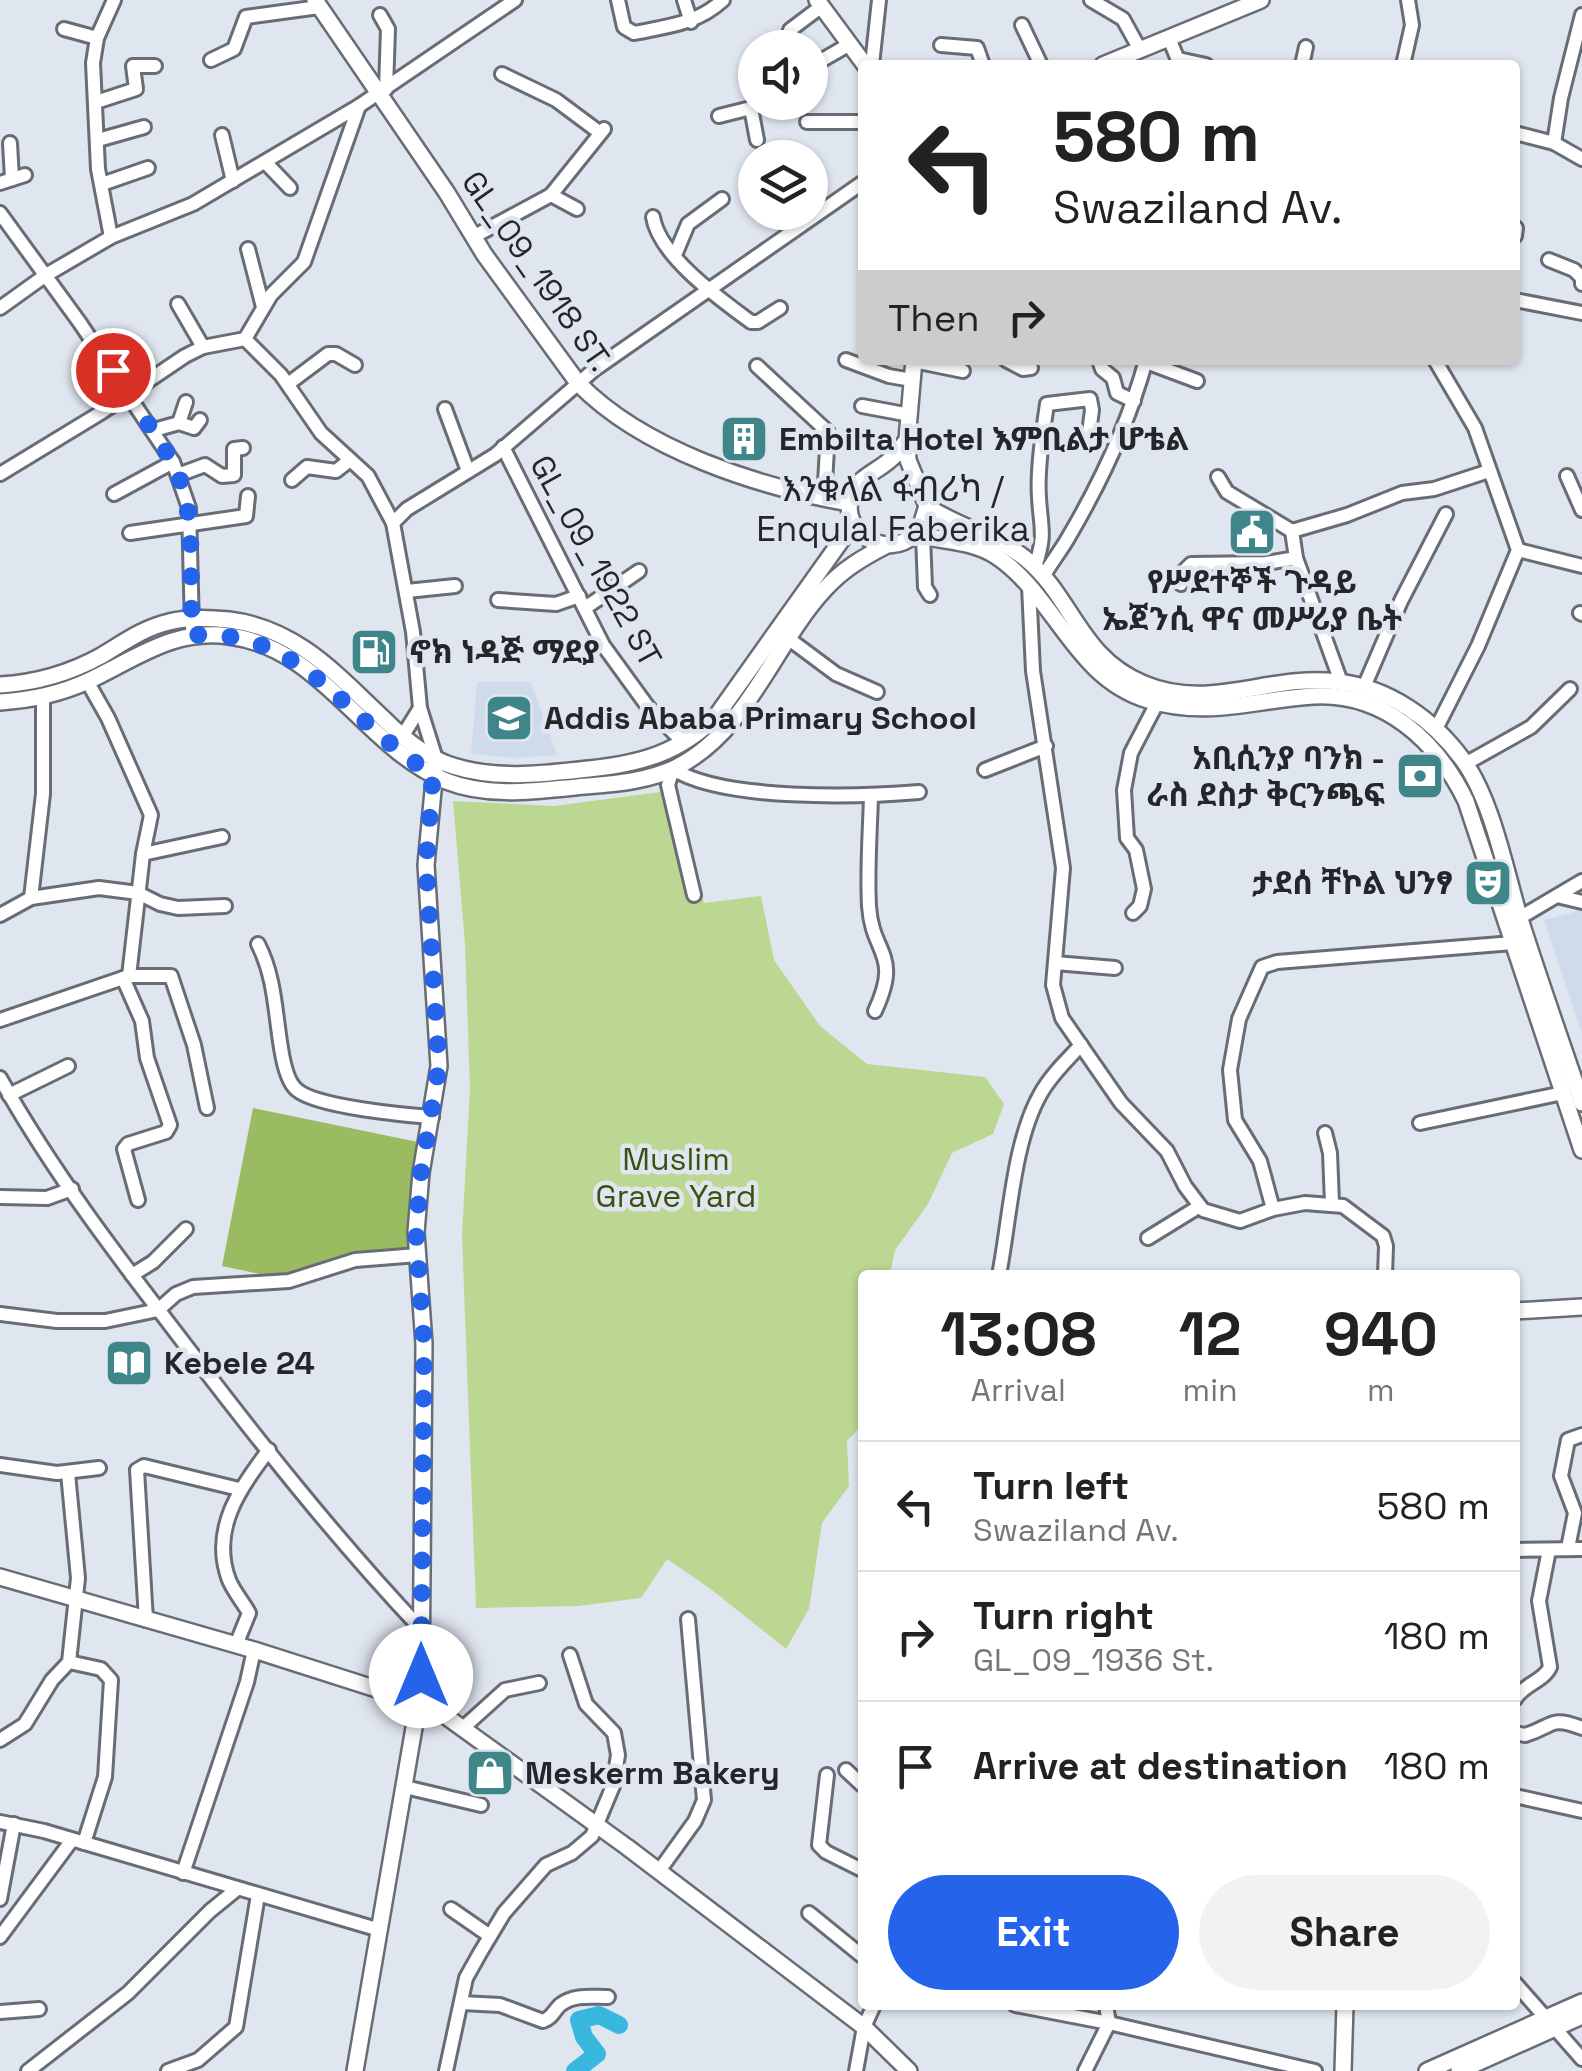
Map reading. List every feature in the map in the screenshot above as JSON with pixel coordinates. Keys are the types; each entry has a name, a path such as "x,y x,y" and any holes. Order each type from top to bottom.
{"main road":[{"path":"1114,60 1251,2"},
{"path":"819,3 864,60"},
{"name":"GL_09_1918 ST.","path":"317,4 383,91 473,237 578,383 607,410 669,447 849,503"},
{"path":"914,365 907,440 915,481 927,506 948,520 987,533 1036,577 1088,644 1112,666 1148,686 1180,695 1204,696 1294,682 1340,682 1364,687 1402,704 1436,729 1466,764 1487,814 1514,922 1512,943 1582,1150"},
{"path":"887,545 867,539 853,524 849,503 858,484 894,457 907,440"},
{"path":"875,472 897,472 915,481"},
{"path":"920,535 927,506"},
{"path":"0,685 29,682 69,670 144,631 243,623 291,638 309,649 434,767 526,775 641,762 684,743 717,714 853,524"},
{"path":"0,702 43,697 87,681 192,627 243,638 285,654 324,682 388,744 463,786 527,792 615,784 672,770 701,752 728,726 832,582 858,560 887,545 920,535 982,548 1036,577 1090,665 1112,683 1157,703 1180,708 1223,709 1329,696 1374,707 1400,720 1436,750 1460,789 1582,1103"},
{"path":"356,2071 420,1701 424,1344 418,1254 419,1190 440,1046 426,865 434,767"},
{"path":"1520,1311 1582,1308"},
{"path":"0,1577 420,1701 464,1727 695,1898 864,2027 909,2071"},
{"path":"1459,2071 1582,2002"},
{"path":"1345,2010 1345,2070"},
{"path":"1426,2071 1550,2023 1582,2016"}],"street":[{"path":"111,237 102,184 93,63 96,38 114,0"},
{"path":"0,308 46,275 111,237 185,208 359,106 514,0"},
{"path":"618,0 624,27 634,33 691,22 723,0"},
{"path":"684,0 691,22"},
{"path":"870,60 879,0"},
{"path":"1091,0 1123,19"},
{"path":"1118,0 1123,19 1139,48"},
{"path":"1404,60 1412,25 1408,0"},
{"path":"790,30 819,3"},
{"path":"212,60 234,49 246,17 317,4"},
{"path":"380,15 388,28 383,91"},
{"path":"1554,143 1582,15"},
{"path":"1022,25 1040,60"},
{"path":"64,29 96,38"},
{"path":"1169,38 1178,60"},
{"path":"828,57 850,44"},
{"path":"941,45 971,45 982,60"},
{"path":"1303,60 1306,47"},
{"path":"96,102 136,89 134,66 156,66"},
{"path":"473,237 551,195 602,131 556,100 502,74"},
{"path":"245,339 262,306 304,262 359,106"},
{"path":"719,116 738,110"},
{"path":"755,120 757,140"},
{"path":"807,122 858,122"},
{"path":"98,140 144,127"},
{"path":"1520,134 1554,143 1582,159"},
{"path":"222,135 233,180"},
{"path":"10,143 12,179"},
{"path":"265,162 290,188"},
{"path":"102,184 148,168"},
{"path":"393,523 407,509 503,448 578,383 858,186"},
{"path":"551,195 577,209"},
{"path":"675,255 688,224 722,199"},
{"path":"0,213 130,394 173,462 189,508 192,627"},
{"path":"653,216 655,231 709,291 754,323 780,308"},
{"path":"248,249 262,306"},
{"path":"1520,301 1580,313 1582,278 1574,270 1549,260"},
{"path":"178,304 204,348"},
{"path":"0,474 130,394 164,368 204,348 245,339"},
{"path":"245,339 288,384 321,433 376,488 393,523 407,591 420,708 434,767"},
{"path":"288,384 328,354 356,365"},
{"path":"846,360 858,364"},
{"path":"859,365 912,380"},
{"path":"936,365 963,371"},
{"path":"1017,365 1031,368"},
{"path":"1101,365 1113,378 1116,392 1134,401"},
{"path":"1036,577 1090,497 1134,401 1145,365"},
{"path":"1156,365 1197,382"},
{"path":"1436,729 1478,646 1518,550 1475,428 1438,365"},
{"path":"756,366 828,432 824,498"},
{"path":"1088,440 1090,399 1048,404 1041,437 1039,482 1044,538 1036,577 1033,671 1063,868 1055,997 1062,1018 1121,1104 1166,1151 1200,1206 1240,1221 1273,1209 1332,1203 1354,1211 1383,1236 1385,1270"},
{"path":"179,422 186,402"},
{"path":"862,406 910,415"},
{"path":"444,409 468,470"},
{"path":"154,430 179,422 194,428 200,420"},
{"path":"178,476 205,465 222,476 234,475 234,449 243,448"},
{"name":"GL_09_1922 ST","path":"503,448 621,672 662,723 684,743"},
{"path":"292,480 302,469 336,471 350,460"},
{"path":"114,494 173,462"},
{"path":"1218,477 1228,492 1294,529 1347,515 1402,493 1434,489 1489,470"},
{"path":"1567,476 1582,510"},
{"path":"130,533 246,516 248,496"},
{"path":"1364,687 1401,601 1446,514"},
{"path":"1294,529 1296,558 1340,682"},
{"path":"920,535 925,587 930,595"},
{"path":"1518,550 1582,566"},
{"path":"1181,584 1184,571 1192,564 1296,558"},
{"path":"498,600 582,602 640,571"},
{"path":"407,591 455,586"},
{"path":"790,639 836,674 877,692"},
{"path":"87,681 149,807 150,822 142,854 126,977 170,1125 166,1132 128,1144 124,1149 138,1200"},
{"path":"1466,764 1532,727 1570,689"},
{"path":"31,898 43,794 43,697"},
{"path":"1133,914 1140,906 1144,889 1136,850 1126,833 1124,790 1131,753 1157,703"},
{"path":"402,736 420,708"},
{"path":"985,770 1046,746"},
{"path":"694,895 668,785 672,770 706,784 746,790 871,796 920,792"},
{"path":"871,796 869,908 887,964 882,996 875,1011"},
{"path":"142,854 222,837"},
{"path":"1514,922 1582,881"},
{"path":"0,916 31,898 99,888 138,893 178,908 225,906"},
{"path":"1557,896 1582,902"},
{"path":"1273,1209 1260,1161 1236,1120 1230,1070 1239,1019 1262,967 1277,962 1512,943"},
{"path":"258,944 269,972 286,1068 297,1090 313,1099 432,1117"},
{"path":"1056,963 1115,968"},
{"path":"0,1020 126,977 164,974 174,978 207,1108"},
{"path":"1000,1270 1017,1170 1033,1109 1044,1088 1081,1045"},
{"path":"10,1095 68,1066"},
{"path":"0,1078 158,1310 340,1539 421,1629"},
{"path":"1420,1123 1563,1093"},
{"path":"1325,1133 1332,1203"},
{"path":"0,1197 48,1198 72,1189"},
{"path":"1148,1238 1200,1206"},
{"path":"132,1275 153,1262 186,1230"},
{"path":"1,1319 91,1322 158,1310 176,1294 193,1287 289,1280 356,1260 418,1254"},
{"path":"1520,1550 1575,1549 1575,1513 1561,1468 1568,1440 1582,1435"},
{"path":"236,1645 249,1612 228,1576 224,1538 239,1488 269,1450"},
{"path":"0,1465 68,1473 98,1468"},
{"path":"146,1620 137,1470 144,1466 239,1488"},
{"path":"0,1740 25,1724 52,1680 69,1662 78,1600 78,1549 68,1473"},
{"path":"1520,1693 1546,1675 1550,1666 1538,1601 1549,1550"},
{"path":"658,1871 695,1821 704,1800 688,1619"},
{"path":"184,1873 254,1650"},
{"path":"446,2071 466,1978 490,1936 504,1913 546,1866 584,1844 598,1826 613,1786 618,1755 614,1734 586,1704 570,1656"},
{"path":"0,1937 78,1841 105,1777 112,1680 101,1669 69,1662"},
{"path":"464,1727 500,1693 539,1683"},
{"path":"1520,1734 1558,1722 1582,1728"},
{"path":"846,1770 858,1781"},
{"path":"828,1776 820,1845 858,1868"},
{"path":"405,1787 481,1805"},
{"path":"1520,1797 1582,1811"},
{"path":"0,1899 7,1823 380,1930"},
{"path":"28,2071 128,1993 236,1889"},
{"path":"168,2071 198,2060 236,2028 258,1895"},
{"path":"450,1910 490,1936"},
{"path":"809,1913 858,1953"},
{"path":"1520,1989 1582,2059"},
{"path":"462,2002 500,2004 543,2021 550,2020 564,2002 574,1997 608,1997"},
{"path":"0,2012 39,2009"},
{"path":"856,2071 864,2027 872,2010"},
{"path":"1042,2010 1314,2071"},
{"path":"1085,2071 1108,2023 1107,2010"}],"shaded area":[{"name":"Addis Ababa Primary School","path":"477,682 531,682 557,755 516,758 471,754"},
{"path":"1582,910 1582,1034 1544,920"}],"green space":[{"name":"Muslim Grave Yard","path":"676,790 704,903 761,896 774,960 820,1026 867,1064 985,1077 1004,1104 993,1134 952,1153 928,1204 895,1250 891,1270 858,1270 858,1429 847,1441 849,1486 822,1523 809,1609 786,1649 667,1559 641,1598 578,1606 476,1608 462,1235 470,1089 465,944 453,801 554,806"},
{"path":"253,1108 418,1142 406,1259 350,1258 288,1280 222,1266"}],"waterway":[{"path":"575,2071 597,2054 584,2037 579,2020 599,2015 619,2025"}],"place":[{"name":"Embilta Hotel እምቢልታ ሆቴል","path":"744,439"},
{"name":"የሥደተኞች ጉዳይ ኤጀንሲ ዋና መሥሪያ ቤት","path":"1252,532"},
{"name":"ኖክ ነዳጅ ማደያ","path":"374,652"},
{"name":"Addis Ababa Primary School","path":"509,718"},
{"name":"አቢሲንያ ባንክ - ራስ ደስታ ቅርንጫፍ","path":"1420,776"},
{"name":"ታደሰ ቸኮል ህንፃ","path":"1488,883"},
{"name":"Kebele 24","path":"129,1363"},
{"name":"Meskerm Bakery","path":"490,1773"}],"district":[{"name":"እንቁላል ፋብሪካ / Enqulal Faberika","path":"893,509"}],"route":[{"path":"113,370 173,462 185,493 190,525 192,635 243,638 285,654 324,682 388,744 433,774 426,865 439,1066 421,1173 416,1232 424,1344 421,1676"}]}
